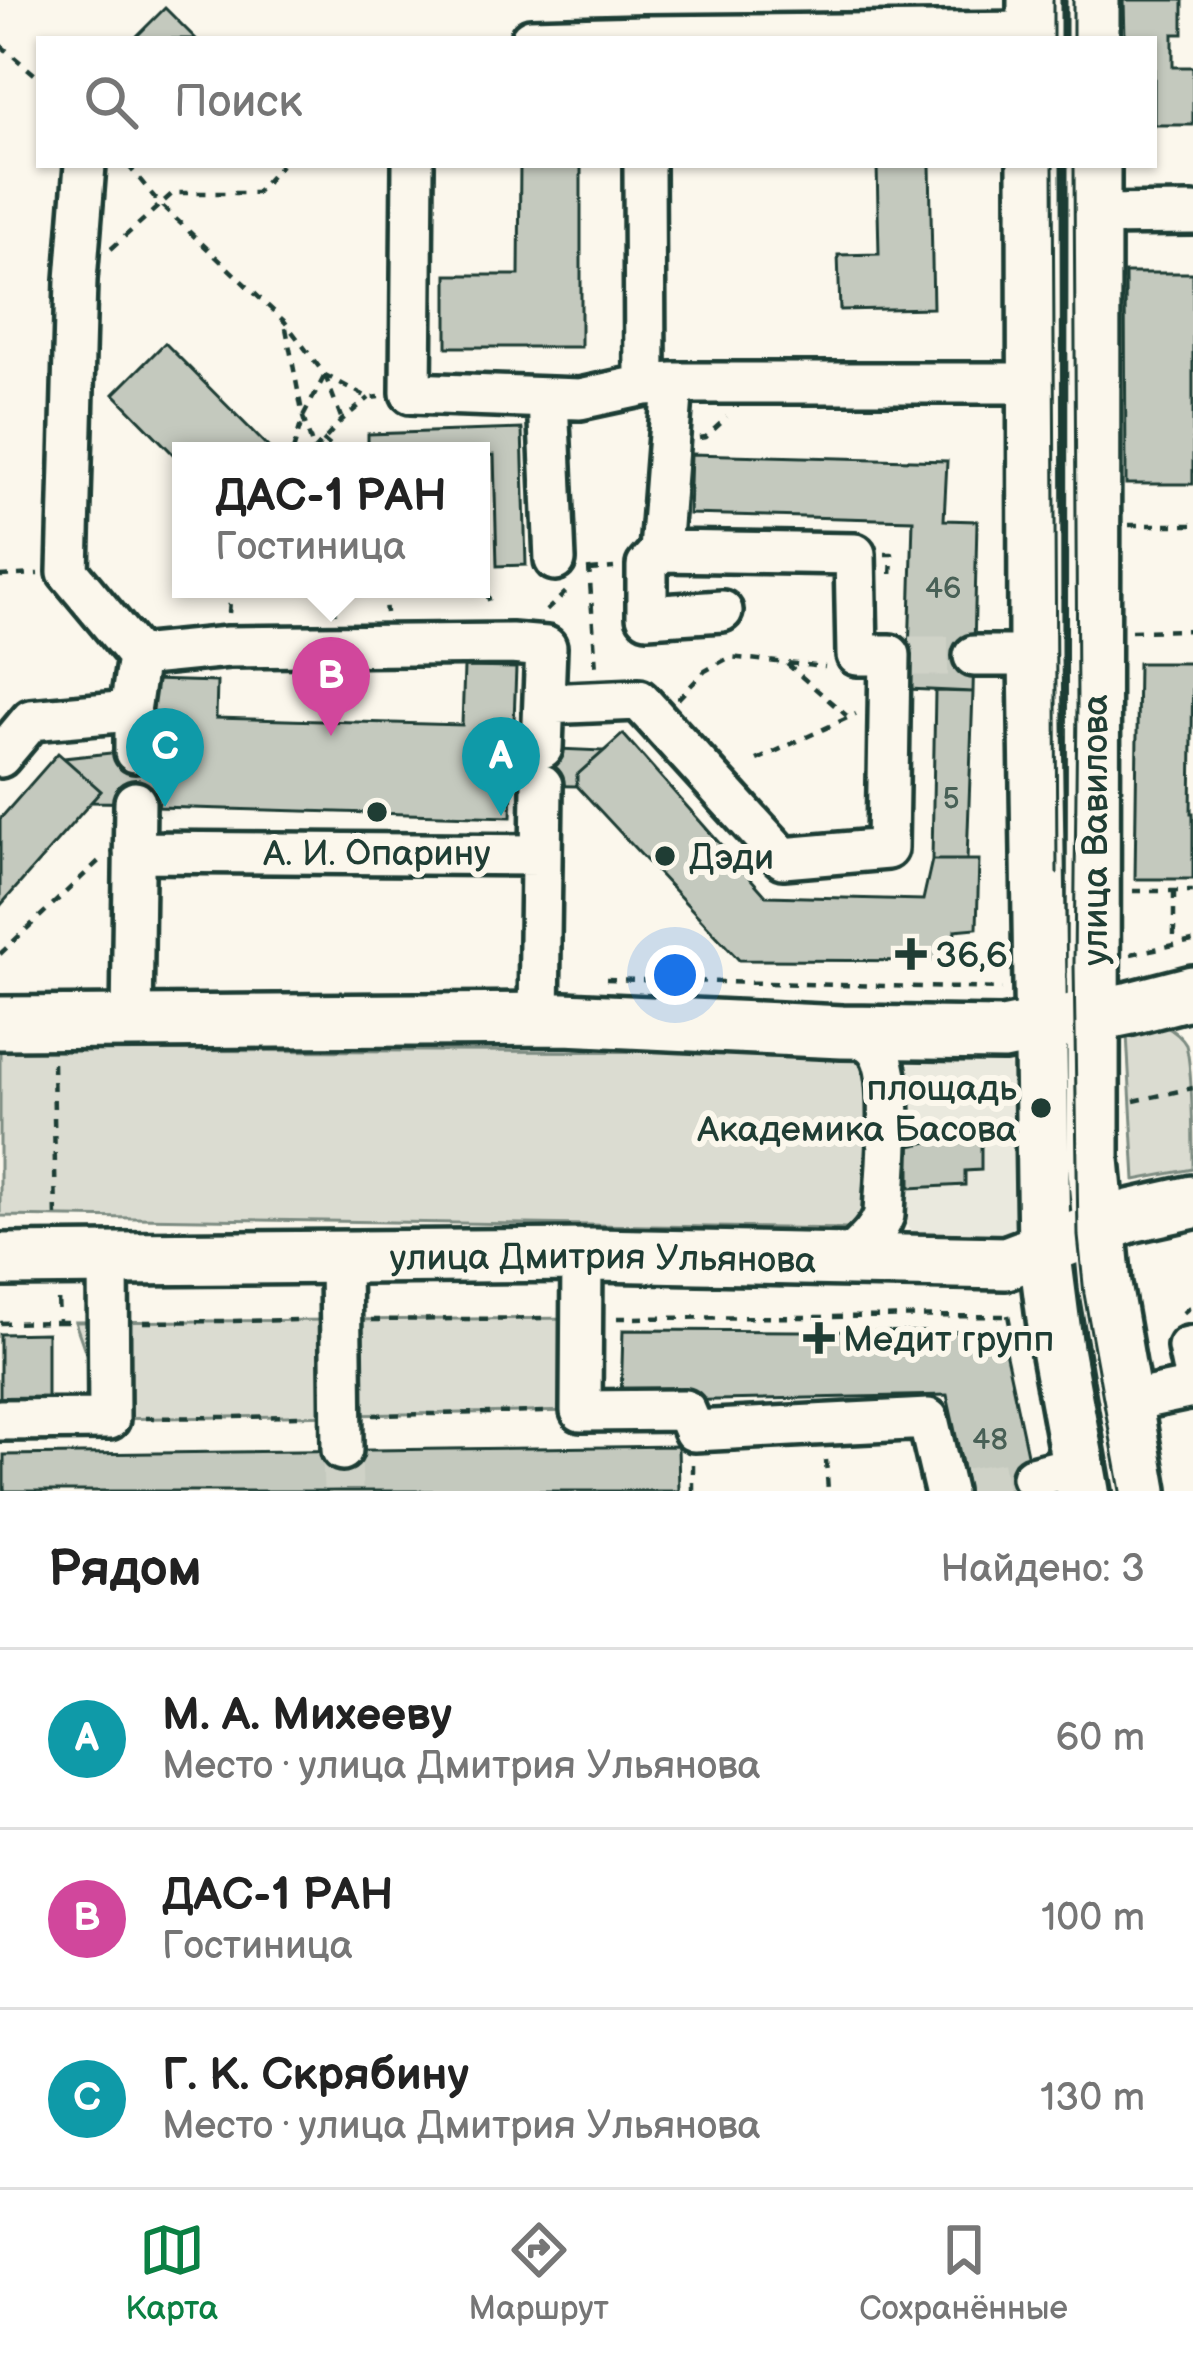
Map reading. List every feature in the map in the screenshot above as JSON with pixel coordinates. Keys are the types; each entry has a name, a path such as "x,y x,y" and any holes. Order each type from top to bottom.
{"main road":[{"path":"1093,0 1094,36"},
{"name":"улица Вавилова","path":"1034,168 1044,1248 1057,1349 1065,1478"},
{"name":"улица Вавилова","path":"1094,190 1093,1160 1098,1228 1141,1491"},
{"path":"0,1023 539,1019 1003,1034 1193,992"},
{"name":"улица Дмитрия Ульянова","path":"0,1260 582,1255 1006,1263 1130,1216 1193,1202"}],"street":[{"path":"699,36 1034,24"},
{"path":"85,168 76,280 68,572 138,656 130,711 135,752"},
{"path":"412,168 411,393 580,399 659,384 1034,383"},
{"path":"644,168 659,384 668,439 647,616 722,610"},
{"path":"1094,190 1193,214"},
{"path":"548,398 554,560"},
{"path":"544,704 639,700 783,858 887,849 885,656 855,554 653,558"},
{"path":"138,656 228,646 546,647 539,1019"},
{"path":"974,656 1035,656"},
{"path":"0,757 32,720 130,711"},
{"path":"132,1022 134,828 541,855"},
{"path":"842,1032 864,1038 880,1052 888,1090 884,1215 880,1226 847,1260"},
{"path":"582,1255 581,1412 685,1410 694,1432 928,1419 952,1489"},
{"path":"340,1257 343,1450"},
{"path":"0,1420 109,1418 108,1259"},
{"path":"1187,1330 1193,1371"},
{"path":"1126,1402 1193,1388"}],"path":[{"path":"0,45 36,75"},
{"path":"130,168 160,204 285,322 325,375 341,420"},
{"path":"76,280 173,193 256,194 278,168"},
{"path":"285,322 311,442"},
{"path":"325,375 369,398"},
{"path":"296,442 325,375"},
{"path":"668,439 706,437 760,383"},
{"path":"325,442 341,420 369,398 411,393"},
{"path":"1124,525 1193,525"},
{"path":"511,644 590,570 653,558"},
{"path":"1125,631 1193,630"},
{"path":"705,671 730,657 835,668 885,656"},
{"path":"787,664 848,717"},
{"path":"757,760 889,701"},
{"path":"0,954 134,828"},
{"path":"1128,891 1193,891"},
{"path":"1174,891 1174,945"},
{"path":"1127,955 1193,941"},
{"path":"52,1022 59,1322"},
{"path":"1125,1102 1193,1088"},
{"path":"1187,1330 1193,1304"},
{"path":"0,1323 1008,1315"}],"shaded area":[{"path":"1165,1026 1186,1045 1193,1169 1135,1180 1127,1034"},
{"path":"0,1050 859,1052 875,1075 871,1208 849,1229 0,1216"},
{"path":"1003,1061 1019,1072 1022,1219 1003,1235 916,1236 901,1218 903,1064"},
{"path":"581,1318 581,1411 109,1419 75,1322"}],"building":[{"path":"1124,0 1183,0 1183,34 1173,34 1173,67 1193,67 1193,125 1157,125 1157,36 1125,36"},
{"path":"165,8 193,36 137,36"},
{"path":"520,168 581,168 581,347 447,347 447,275 519,275"},
{"path":"877,168 930,168 933,308 840,310 838,255 879,254"},
{"path":"1125,273 1193,273 1193,484 1126,484"},
{"path":"165,343 263,442 172,442 172,453 114,394"},
{"path":"522,429 526,565 497,566 490,442 368,442 368,434"},
{"path":"691,454 947,461 944,520 977,521 973,692 908,689 913,520 689,514"},
{"path":"1138,663 1193,663 1193,879 1135,879"},
{"path":"464,667 516,668 513,747 604,751 577,775 577,786 512,785 511,817 158,807 159,803 91,802 101,791 64,758 149,749 151,680 217,682 216,718 462,725"},
{"path":"935,691 973,692 967,860 932,860"},
{"path":"623,734 766,896 923,900 932,860 979,860 977,928 955,930 952,961 739,960 577,786 577,775"},
{"path":"58,753 101,791 0,906 0,819"},
{"path":"964,1127 981,1127 981,1170 965,1171 965,1185 910,1188 910,1146 965,1134"},
{"path":"623,1330 1001,1332 1035,1491 968,1491 947,1395 621,1402"},
{"path":"47,1333 47,1403 0,1405 0,1334"},
{"path":"678,1446 679,1491 4,1491 4,1455"}],"tunnel":[{"path":"909,656 974,656"},
{"path":"342,1450 343,1491"},
{"path":"968,1488 1032,1477"}],"tram line":[{"path":"1053,0 1053,36"},
{"path":"1073,0 1073,36"},
{"path":"1053,168 1057,873"},
{"path":"1074,168 1078,1236 1120,1491"}],"place":[{"name":"ДАС-1 РАН","path":"331,736"},
{"name":"Г. К. Скрябину","path":"165,807"},
{"name":"А. И. Опарину","path":"377,812"},
{"name":"М. А. Михееву","path":"501,816"},
{"name":"Дэди","path":"665,856"},
{"name":"36,6","path":"911,954"},
{"name":"площадь Академика Басова","path":"1041,1108"},
{"name":"Медит групп","path":"819,1338"}]}
